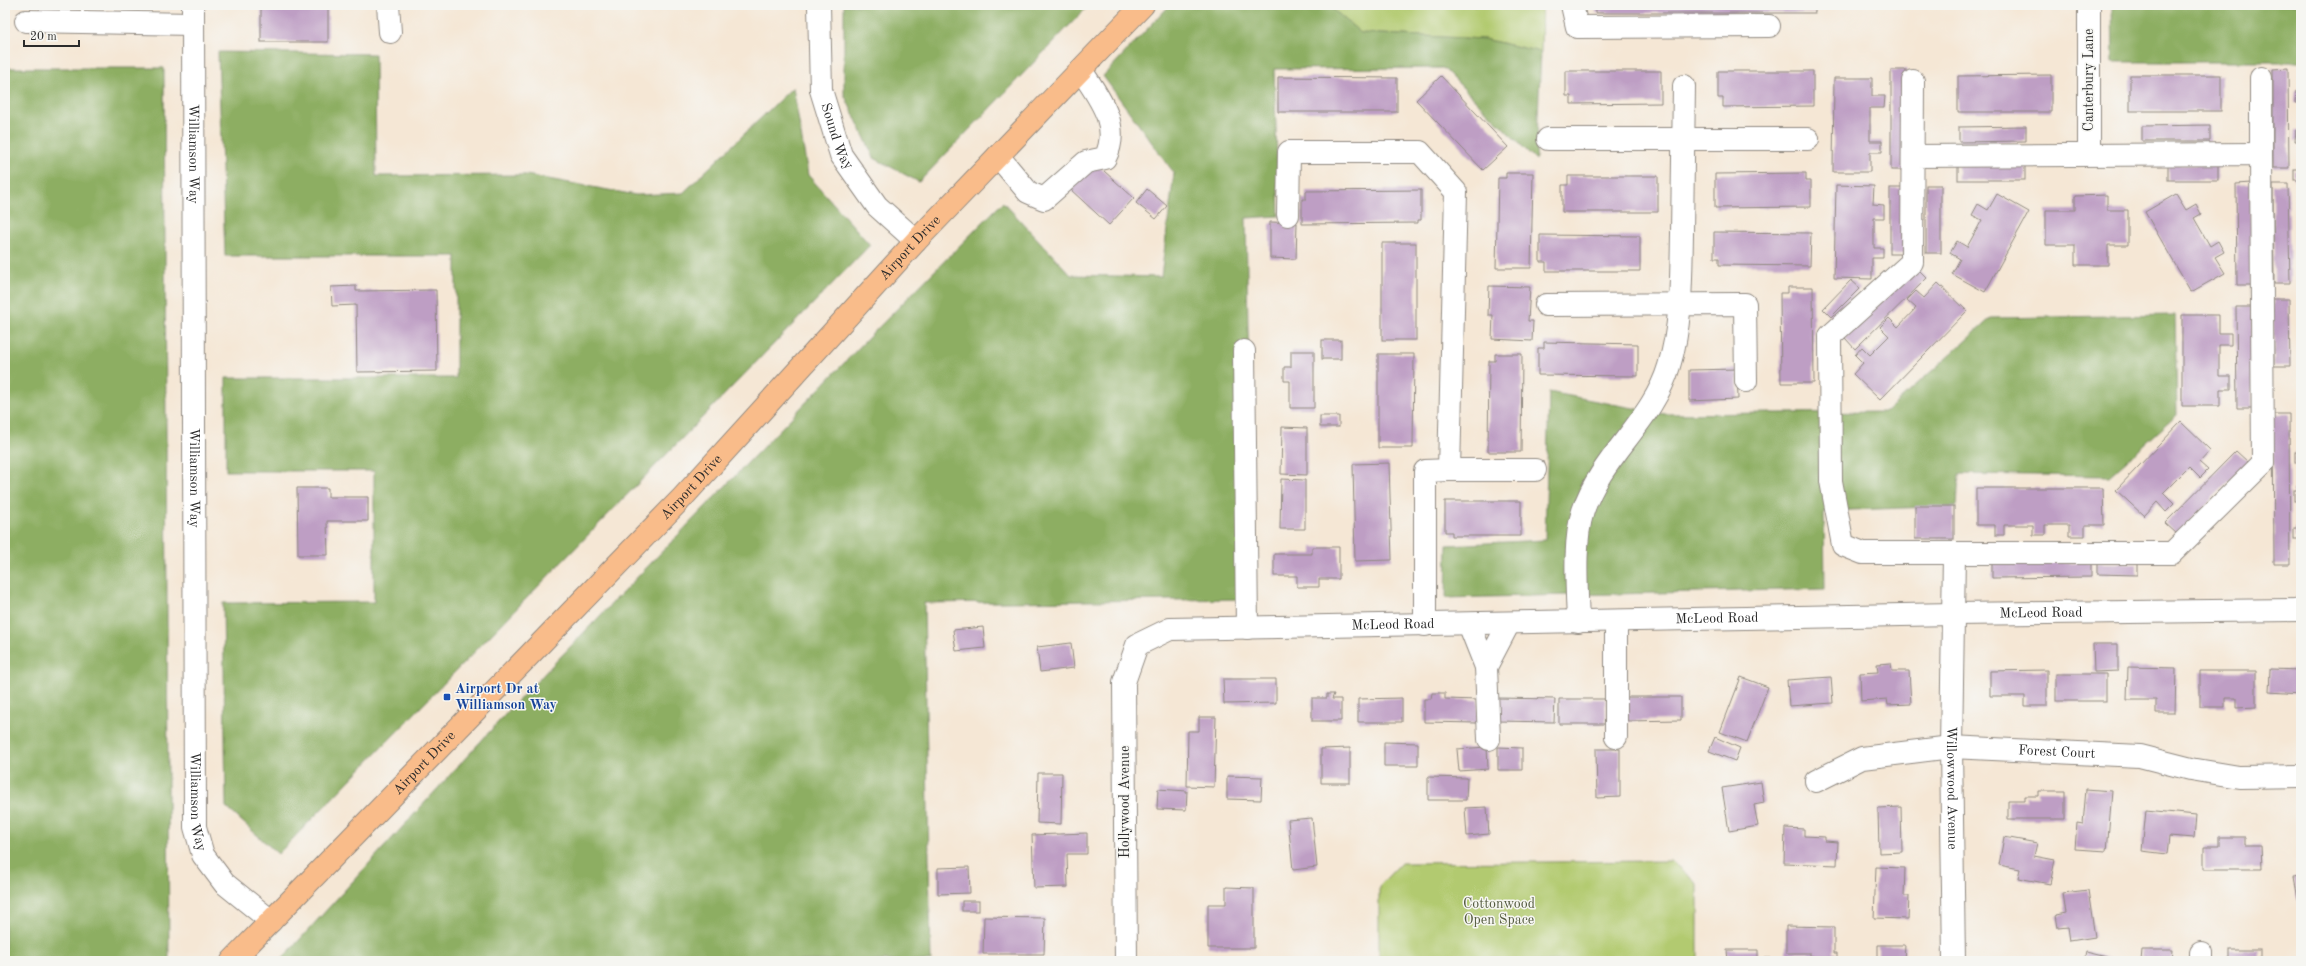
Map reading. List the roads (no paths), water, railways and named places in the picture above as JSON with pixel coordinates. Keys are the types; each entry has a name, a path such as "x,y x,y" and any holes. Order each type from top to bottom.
{"main road":[{"name":"Airport Drive","path":"232,961 683,497 916,240 1143,5"}],"street":[{"path":"388,5 390,32"},
{"name":"Sound Way","path":"819,5 821,90 841,155 877,206 916,240"},
{"path":"1572,5 1577,27 1769,26"},
{"name":"Canterbury Lane","path":"2089,5 2089,154"},
{"path":"26,21 193,14"},
{"name":"Williamson Way","path":"193,14 195,827 203,855 224,883 271,921"},
{"path":"998,156 1028,192 1044,198 1086,162 1105,158 1111,145 1107,111 1081,70"},
{"path":"1913,81 1912,262 1830,336 1831,481 1843,545 1864,553 2172,553 2263,463 2261,78"},
{"path":"1578,622 1577,555 1582,511 1600,474 1654,401 1669,368 1675,347 1681,304 1684,86"},
{"path":"1548,139 1808,138"},
{"path":"1288,215 1289,152 1420,152 1456,192 1449,470"},
{"path":"1913,156 2261,154"},
{"path":"1546,305 1745,304 1746,381"},
{"path":"1244,351 1247,628"},
{"path":"1426,625 1425,470 1535,470"},
{"name":"Willowwood Avenue","path":"1954,554 1951,747 1954,961"},
{"name":"McLeod Road","path":"1137,645 1170,630 1952,614 2301,610"},
{"path":"1616,622 1616,737"},
{"path":"1486,667 1509,623"},
{"path":"1469,624 1486,667 1489,739"},
{"name":"Hollywood Avenue","path":"1126,961 1124,682 1137,645"},
{"name":"Forest Court","path":"1816,781 1862,758 1951,747 2140,756 2238,777 2301,776"}],"place":[{"name":"Airport Dr at Williamson Way","path":"447,697"}],"park label":[{"name":"Cottonwood Open Space","path":"1499,912"}]}
